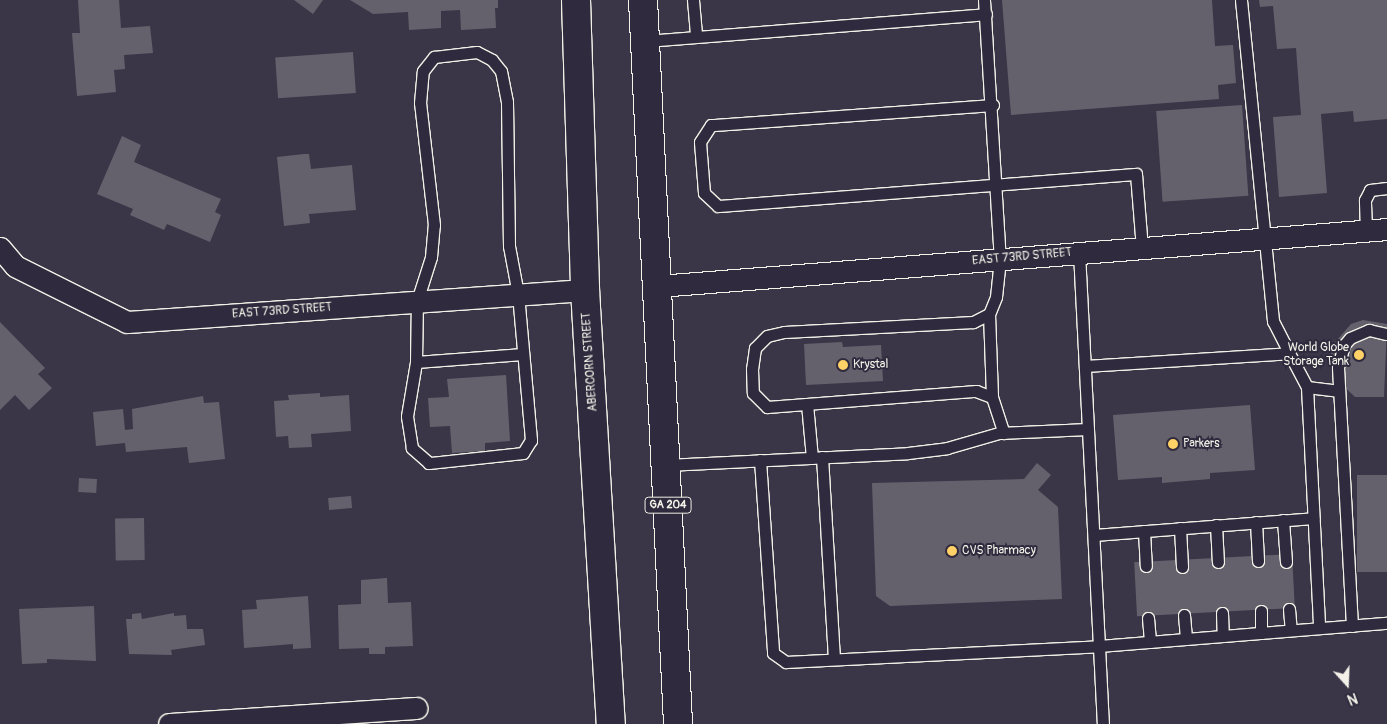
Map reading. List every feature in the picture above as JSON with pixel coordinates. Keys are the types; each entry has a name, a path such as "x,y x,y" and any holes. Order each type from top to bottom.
{"main road":[{"name":"ABERCORN STREET","path":"576,0 585,290 611,724"},
{"name":"GA 204","path":"643,0 678,724"}],"street":[{"name":"EAST 73RD STREET","path":"658,286 1377,230"},
{"name":"EAST 73RD STREET","path":"0,248 15,266 127,322 585,290"},
{"path":"170,724 416,708"}],"lane":[{"path":"693,0 696,36"},
{"path":"984,0 993,105 1000,259 996,297 989,314 992,397 1004,433"},
{"path":"1241,0 1267,238 1273,321 1307,387 1319,628"},
{"path":"645,41 986,14"},
{"path":"477,52 492,60 501,71 507,102 509,246 518,294 531,440 523,453 429,463 412,448 407,416 416,362 417,301 431,257 434,225 420,103 423,71 434,57 477,52"},
{"path":"993,105 711,125 700,142 704,193 718,206 1136,174 1142,248"},
{"path":"1377,230 1367,195 1370,190 1387,188"},
{"path":"1079,252 1103,724"},
{"path":"989,314 973,322 784,332 767,336 755,348 753,393 767,407 976,391 992,397"},
{"path":"1352,626 1338,367 1344,344 1369,330 1387,334"},
{"path":"1085,366 1289,353"},
{"path":"416,362 523,354"},
{"path":"1307,387 1338,391"},
{"path":"807,404 817,457 834,659"},
{"path":"666,465 947,448 1004,433 1088,429"},
{"path":"760,460 772,653 786,662 1099,646 1387,623"},
{"path":"1094,535 1313,518"},
{"path":"1283,520 1286,562"},
{"path":"1256,522 1258,562"},
{"path":"1216,525 1218,562"},
{"path":"1180,528 1182,567"},
{"path":"1144,531 1146,566"},
{"path":"1289,609 1291,630"},
{"path":"1260,611 1261,633"},
{"path":"1222,613 1223,636"},
{"path":"1184,616 1186,639"},
{"path":"1148,618 1150,642"}],"building":[{"path":"78,0 119,0 121,28 150,26 153,53 124,55 125,69 114,70 116,92 77,96 72,33 80,33"},
{"path":"294,0 323,0 313,14"},
{"path":"350,0 498,0 498,8 495,8 496,28 461,30 460,10 441,11 441,28 409,30 408,12 373,14"},
{"path":"1002,0 1212,0 1215,46 1233,45 1236,83 1218,85 1219,99 1011,115"},
{"path":"1259,0 1387,0 1387,119 1354,122 1353,111 1321,114 1327,193 1279,197 1273,117 1301,115 1296,48 1277,49 1273,6 1260,7"},
{"path":"353,52 356,93 278,98 275,57"},
{"path":"1242,105 1248,196 1163,202 1156,111"},
{"path":"122,136 141,145 134,162 221,199 215,212 221,215 210,242 167,224 164,230 130,215 133,209 97,194"},
{"path":"309,154 311,169 352,165 356,210 309,214 310,223 284,226 277,157"},
{"name":"World Globe Storage Tank","path":"1363,320 1387,324 1384,397 1355,397 1332,375 1331,347 1351,324"},
{"path":"0,322 45,368 38,374 52,388 29,410 15,395 0,410"},
{"name":"Krystal","path":"842,342 843,347 881,345 883,381 806,385 804,344"},
{"path":"506,375 510,441 485,443 485,451 452,453 450,426 430,427 428,398 449,397 447,379"},
{"path":"320,393 320,397 349,395 351,431 311,434 312,447 289,448 288,436 276,437 274,401 289,400 288,395"},
{"path":"203,396 204,403 219,402 225,459 189,463 187,447 126,452 125,443 96,446 93,412 123,409 125,430 133,429 132,409"},
{"path":"1250,405 1255,470 1210,473 1210,479 1162,483 1162,477 1118,480 1113,415"},
{"path":"1037,463 1051,475 1038,490 1058,507 1062,599 890,606 876,596 872,483 1024,479"},
{"path":"1357,475 1387,475 1387,572 1357,572"},
{"path":"79,478 97,479 96,493 78,492"},
{"path":"351,496 352,508 329,510 328,498"},
{"path":"144,518 145,560 116,560 115,519"},
{"path":"1292,554 1295,608 1137,616 1134,562"},
{"path":"387,578 388,603 411,602 413,646 385,647 385,654 369,654 369,648 339,649 338,605 361,604 361,580"},
{"path":"308,596 311,648 293,649 293,644 244,648 242,610 257,609 256,600"},
{"path":"94,606 96,661 47,659 47,663 22,664 19,609"},
{"path":"141,613 142,619 174,613 174,616 186,615 187,629 203,629 205,645 171,650 172,655 129,654 126,619 132,619 132,614"}],"place":[{"name":"World Globe Storage Tank","path":"1359,355"},
{"name":"Krystal","path":"843,365"},
{"name":"Parkers","path":"1173,444"},
{"name":"CVS Pharmacy","path":"952,551"}]}
